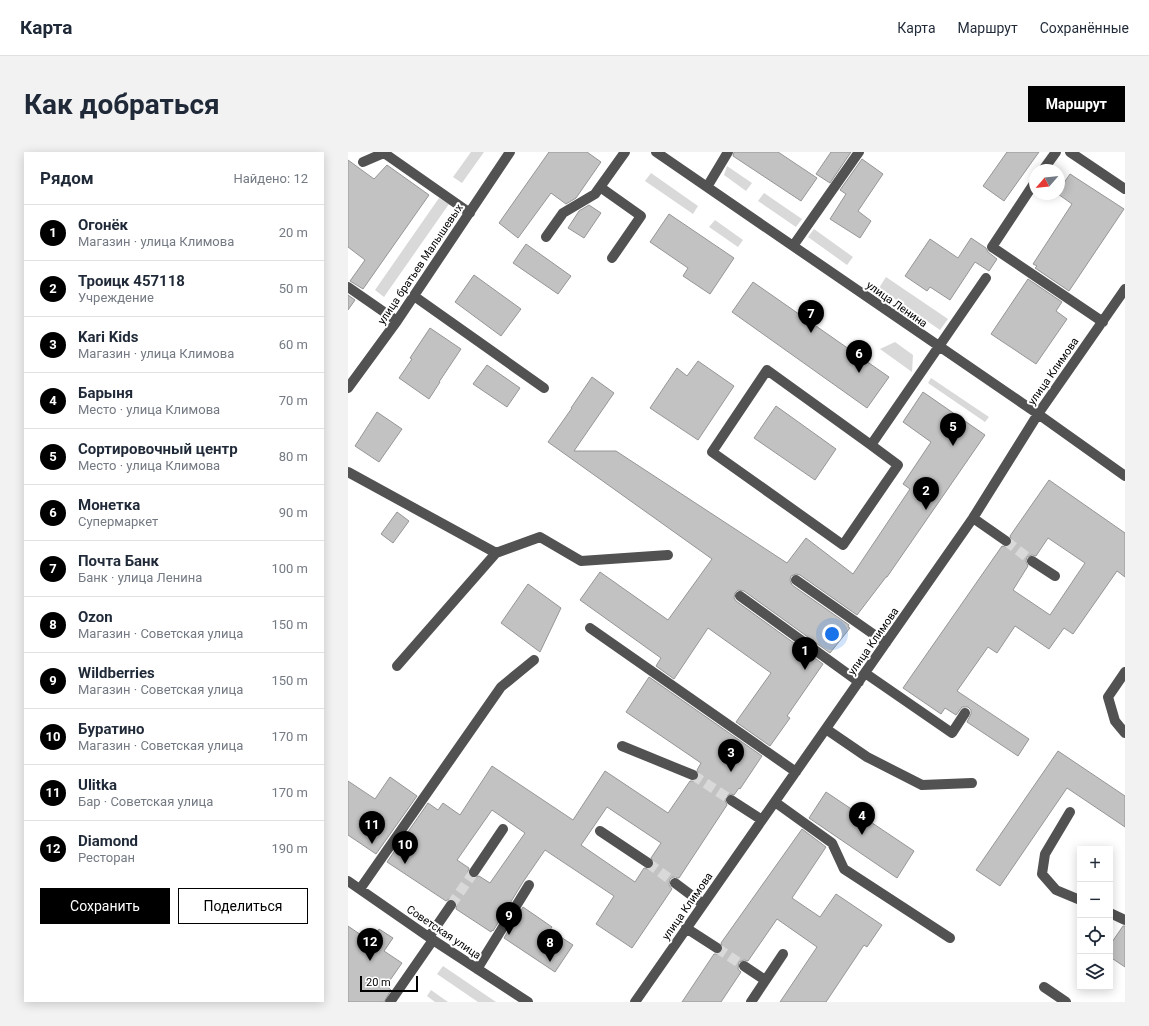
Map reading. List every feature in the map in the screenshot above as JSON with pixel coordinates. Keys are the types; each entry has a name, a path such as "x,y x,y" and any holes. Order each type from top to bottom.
{"street":[{"name":"улица братьев Малышевых","path":"349,386 397,321 510,152"},
{"path":"546,237 563,213 595,194 625,152"},
{"name":"улица Ленина","path":"656,152 1038,414 1125,476"},
{"path":"707,187 728,152"},
{"path":"793,246 859,152"},
{"path":"1047,164 1056,152"},
{"path":"1070,152 1125,190"},
{"path":"363,162 384,153 470,213"},
{"path":"600,187 641,216 612,258"},
{"path":"1029,191 992,246 1103,322"},
{"path":"871,445 986,278"},
{"path":"348,287 397,321"},
{"name":"улица Климова","path":"635,1002 973,518 1038,414 1125,290"},
{"path":"414,296 544,388"},
{"path":"767,370 871,445 898,465 843,545 712,452 767,370"},
{"path":"348,472 496,553"},
{"path":"973,518 1006,541"},
{"path":"397,666 496,553 540,537 581,561 668,554"},
{"path":"1032,561 1055,576"},
{"path":"796,580 886,643"},
{"path":"740,596 862,678 952,733 965,713"},
{"path":"590,628 796,772"},
{"path":"360,889 501,687 534,660"},
{"path":"1125,672 1108,697 1114,721 1125,733"},
{"path":"826,729 867,757 922,786 972,783"},
{"path":"622,746 693,775"},
{"path":"731,800 762,820"},
{"path":"775,802 832,843 844,869 950,938"},
{"path":"1070,812 1045,854 1042,874 1056,890 1077,899"},
{"path":"474,872 503,829"},
{"path":"600,831 648,863"},
{"name":"Советская улица","path":"348,882 431,939 528,1002"},
{"path":"675,884 704,904"},
{"path":"477,969 529,885"},
{"path":"390,1002 451,905"},
{"path":"1113,914 1125,920"},
{"path":"686,928 717,948"},
{"path":"751,1002 783,954"},
{"path":"744,966 765,980"},
{"path":"1044,987 1066,1002"}],"shaded area":[{"path":"471,152 484,152 462,183 453,177"},
{"path":"727,166 752,183 746,191 724,175"},
{"path":"651,173 698,206 693,214 645,181"},
{"path":"764,193 802,219 796,227 758,201"},
{"path":"439,198 449,204 384,297 375,290"},
{"path":"715,220 743,240 738,247 709,227"},
{"path":"814,229 853,257 847,265 808,237"},
{"path":"886,277 948,319 940,330 879,288"},
{"path":"895,342 913,355 912,372 880,349"},
{"path":"931,378 989,417 985,422 928,383"},
{"path":"443,966 496,1002 478,1002 437,974"},
{"path":"431,990 448,1002 435,1002 427,996"}],"building":[{"path":"549,152 587,152 601,162 576,198 566,204 551,193 518,238 499,223"},
{"path":"734,152 778,152 817,178 801,201 733,156"},
{"path":"831,152 851,152 830,183 816,174"},
{"path":"1007,152 1039,152 1004,201 983,186"},
{"path":"862,159 883,174 858,211 871,221 860,238 830,219 846,194 840,190"},
{"path":"348,160 374,179 387,165 429,195 363,289 350,281 365,260 348,247"},
{"path":"1070,174 1124,209 1069,291 1035,268 1037,266 1033,264 1072,204 1065,199 1065,181"},
{"path":"589,205 601,213 584,238 568,228 579,211"},
{"path":"669,214 734,258 710,294 683,276 688,268 650,242"},
{"path":"971,238 986,248 988,252 997,259 989,271 975,262 950,300 930,287 927,291 905,276 930,239 958,258"},
{"path":"526,244 571,276 558,294 513,263"},
{"path":"474,275 521,309 501,336 455,302"},
{"path":"1028,279 1062,302 1056,311 1067,319 1036,364 991,334"},
{"path":"753,282 889,377 867,408 732,312"},
{"path":"348,295 355,300 348,310"},
{"path":"430,328 461,349 429,399 399,378"},
{"path":"698,361 734,386 698,440 650,408 677,368 687,376"},
{"path":"487,365 520,388 507,407 473,384"},
{"path":"592,377 614,393 574,451 616,451 787,563 806,538 853,574 910,489 903,484 931,442 903,422 923,392 985,435 887,577 857,615 800,575 796,574 791,576 790,580 792,585 849,625 848,627 850,628 830,653 744,591 738,590 735,593 734,598 736,601 823,664 787,716 790,718 770,746 736,722 771,673 708,628 674,679 656,666 661,658 580,600 600,572 668,620 712,559 548,442"},
{"path":"776,406 836,449 815,480 754,438"},
{"path":"377,412 402,429 379,462 355,446"},
{"path":"1049,480 1125,533 1125,577 1117,571 1073,634 1064,628 1049,649 1015,626 997,653 988,647 957,691 1029,739 1018,756 967,722 971,714 971,710 968,707 962,707 956,715 945,708 941,714 903,688 1002,546 1006,547 1011,545 1012,541 1010,536","holes":["1048,538 1085,563 1050,615 1013,590 1028,566 1026,561 1027,557 1032,555 1036,556"]},
{"path":"397,512 409,521 393,543 381,534"},
{"path":"528,584 561,608 540,652 501,623"},
{"path":"649,677 762,756 740,789 739,788 734,795 731,794 726,796 725,800 727,805 679,878 673,877 670,879 669,885 672,889 632,948 596,924 614,896 545,850 491,932 456,909 457,903 454,899 449,899 446,901 387,862 428,803 438,810 443,803 460,815 492,766 573,820 605,771 668,813 690,781 694,781 699,778 697,770 701,763 626,712","holes":["607,807 661,843 651,858 654,863 653,867 648,869 644,868 635,882 581,845","492,810 525,833 490,883 479,876 474,878 470,877 468,872 469,868 457,860"]},
{"path":"1058,751 1125,796 1125,827 1067,788 1000,886 976,870"},
{"path":"390,777 417,796 376,854 348,835 348,781 375,799"},
{"path":"826,792 914,851 897,878 809,818"},
{"path":"802,829 826,847 792,898 820,917 836,894 882,925 867,947 864,945 826,1002 780,1002 817,947 777,919 748,961 744,960 739,962 738,969 741,972 721,1002 682,1002 714,954 722,952 723,948 721,943"},
{"path":"523,907 552,927 550,930 573,945 555,972 504,938"},
{"path":"348,926 371,942 379,929 393,938 384,951 402,963 386,986 391,990 384,1002 348,1002"},
{"path":"1123,926 1125,926 1125,967 1113,959 1113,941"}],"tunnel":[{"path":"1006,541 1032,561"},
{"path":"693,775 731,800"},
{"path":"648,863 675,883"},
{"path":"451,905 474,872"},
{"path":"717,948 744,966"}],"place":[{"name":"Почта Банк","path":"811,333"},
{"name":"Монетка","path":"859,373"},
{"name":"Сортировочный центр","path":"953,446"},
{"name":"Троицк 457118","path":"926,510"},
{"name":"Огонёк","path":"805,670"},
{"name":"Kari Kids","path":"731,772"},
{"name":"Барыня","path":"862,835"},
{"name":"Ulitka","path":"372,844"},
{"name":"Буратино","path":"405,864"},
{"name":"Wildberries","path":"509,935"},
{"name":"Diamond","path":"370,961"},
{"name":"Ozon","path":"550,962"}]}
